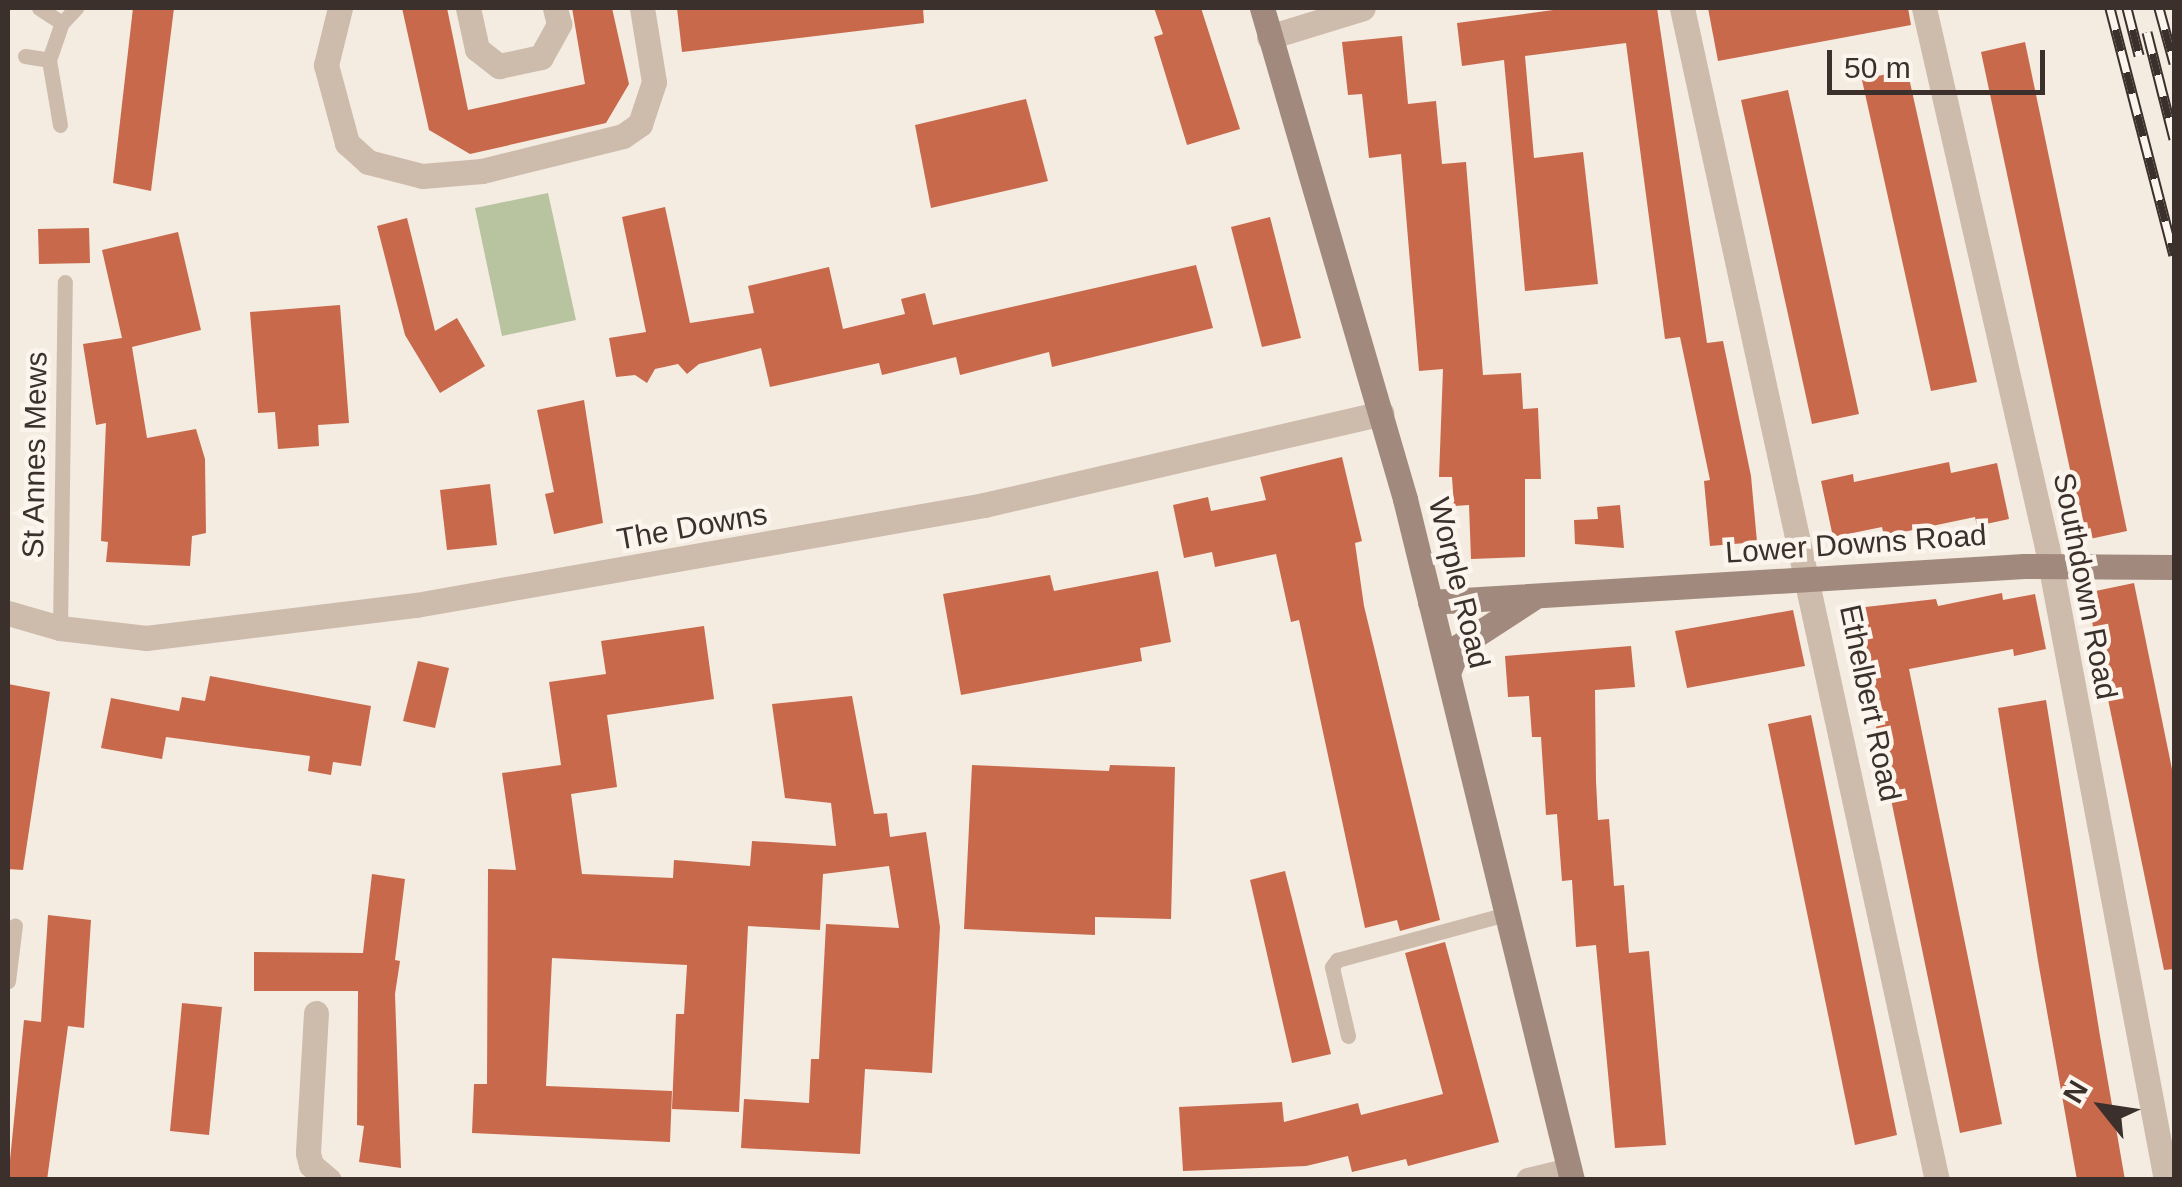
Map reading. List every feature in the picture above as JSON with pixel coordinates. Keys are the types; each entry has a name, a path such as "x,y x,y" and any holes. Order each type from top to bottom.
{"main road":[{"name":"Worple Road","path":"1262,8 1382,413 1570,1175"},
{"name":"Lower Downs Road","path":"1430,602 2050,565 2174,567"},
{"name":"Lower Downs Road","path":"1448,673 1459,646 1472,635 1542,594"}],"street":[{"path":"340,8 326,65 347,143 368,162 422,176 482,171 632,130 651,106 654,82 642,8"},
{"path":"468,8 477,48 499,66 541,57 559,24 556,8"},
{"name":"Ethelbert Road","path":"1682,8 1811,582 1937,1180"},
{"name":"Southdown Road","path":"1924,8 2050,565 2166,1180"},
{"path":"1270,37 1353,11"},
{"name":"The Downs","path":"8,613 60,628 146,638 189,636 570,582 1000,502 1382,413"},
{"path":"316,1013 308,1153 320,1178"},
{"path":"1528,1180 1570,1175"}],"lane":[{"path":"38,8 62,23"},
{"path":"60,125 48,60 62,23 76,8"},
{"path":"25,56 48,60"},
{"name":"St Annes Mews","path":"60,628 65,282"},
{"path":"1348,1036 1332,968 1337,960 1506,914"},
{"path":"8,981 16,925"}],"green space":[{"path":"548,193 576,320 502,336 475,208"}],"building":[{"path":"133,8 174,8 151,191 113,183"},
{"path":"402,8 447,8 468,110 585,84 572,8 612,8 629,84 606,123 470,154 429,130"},
{"path":"677,8 923,8 924,23 682,52"},
{"path":"1154,8 1201,8 1240,129 1187,145 1154,37 1163,34"},
{"path":"1568,8 1657,8 1707,343 1723,341 1751,476 1757,542 1710,546 1704,481 1710,480 1680,337 1665,339 1626,43 1525,56 1534,158 1583,152 1598,284 1525,291 1504,60 1462,66 1457,23"},
{"path":"1708,8 1908,8 1911,25 1718,61"},
{"path":"1402,36 1408,104 1436,101 1442,164 1466,162 1483,375 1521,373 1523,409 1538,408 1541,479 1525,479 1525,557 1471,559 1469,505 1454,506 1452,477 1439,477 1443,369 1419,371 1401,154 1369,158 1362,94 1348,95 1342,42"},
{"path":"2025,42 2127,531 2085,540 1981,52"},
{"path":"1907,69 1977,382 1931,391 1862,80"},
{"path":"1788,90 1859,414 1812,424 1741,100"},
{"path":"1026,99 1048,181 931,208 915,125"},
{"path":"665,207 690,323 754,313 748,286 829,267 843,329 905,314 901,299 925,293 933,325 1196,265 1213,328 1052,367 1049,352 960,375 956,357 882,375 879,363 770,387 761,348 699,364 687,374 678,364 655,369 647,383 635,375 616,377 609,338 646,332 622,217"},
{"path":"1270,217 1301,338 1262,347 1231,227"},
{"path":"407,218 435,331 457,318 485,366 440,393 405,335 377,226"},
{"path":"89,228 90,263 39,264 38,229"},
{"path":"178,232 201,330 132,347 147,438 196,429 205,459 206,533 192,536 190,566 106,562 108,542 101,541 106,423 96,425 83,344 122,338 102,250"},
{"path":"340,305 349,423 318,425 319,446 278,449 275,412 258,413 250,312"},
{"path":"584,400 603,523 554,534 545,494 554,492 537,410"},
{"path":"1342,457 1362,541 1355,543 1364,606 1440,920 1400,931 1397,920 1365,928 1299,620 1291,622 1276,554 1215,567 1212,552 1184,558 1173,505 1208,497 1211,511 1266,500 1260,477"},
{"path":"1949,462 1951,473 1997,463 2009,519 1977,526 1975,517 1884,536 1882,527 1833,537 1821,481 1853,474 1854,482"},
{"path":"490,484 497,545 447,550 440,490"},
{"path":"1620,505 1624,548 1575,544 1574,520 1598,519 1597,507"},
{"path":"1158,571 1171,642 1140,648 1142,661 961,695 943,594 1050,575 1054,591"},
{"path":"2134,583 2174,779 2174,969 2164,970 2086,593"},
{"path":"2002,593 2003,600 2035,594 2046,649 2014,656 2013,649 1909,669 2002,1124 1960,1133 1863,664 1850,666 1839,610 1936,599 1938,606"},
{"path":"1793,610 1805,666 1687,688 1675,631"},
{"path":"704,626 714,699 607,715 617,787 571,794 582,874 673,878 674,860 750,866 752,841 836,846 831,803 785,798 772,704 852,696 874,814 887,813 890,837 926,832 940,927 932,1073 865,1069 860,1154 741,1148 744,1099 809,1103 811,1059 819,1059 826,924 899,928 889,866 823,874 820,930 748,926 739,1112 672,1109 676,1014 684,1014 687,965 552,958 546,1086 672,1091 670,1142 472,1133 474,1084 487,1084 488,869 516,870 502,773 561,765 549,682 606,674 601,641"},
{"path":"1631,646 1635,687 1595,690 1598,820 1609,819 1614,886 1624,885 1629,953 1649,951 1666,1145 1615,1148 1596,945 1576,947 1572,880 1562,881 1557,814 1546,815 1541,737 1532,737 1529,696 1508,697 1505,656"},
{"path":"418,661 449,668 435,728 403,721"},
{"path":"210,676 371,706 361,766 333,762 331,775 308,771 310,756 166,737 162,759 101,748 111,698 179,711 182,697 205,701"},
{"path":"8,684 50,692 23,870 8,869"},
{"path":"2046,700 2125,1180 2077,1180 2038,961 1998,708"},
{"path":"1811,715 1897,1135 1855,1145 1768,724"},
{"path":"972,765 1109,771 1110,765 1175,767 1171,919 1095,917 1095,935 964,929"},
{"path":"1285,871 1331,1054 1292,1063 1250,880"},
{"path":"372,874 405,879 395,960 400,961 395,994 401,1168 359,1162 364,1126 357,1125 358,991 254,991 254,952 363,953"},
{"path":"48,915 91,920 84,1028 68,1026 47,1180 8,1180 24,1020 41,1022"},
{"path":"1445,942 1499,1142 1408,1166 1406,1159 1352,1172 1348,1156 1306,1166 1183,1171 1179,1107 1282,1102 1284,1122 1358,1103 1361,1115 1443,1094 1405,953"},
{"path":"182,1003 222,1007 209,1135 170,1131"}],"railway":[{"path":"2110,8 2174,255"},
{"path":"2127,8 2139,55"},
{"path":"2159,8 2174,63"},
{"path":"2147,32 2174,139"}]}
